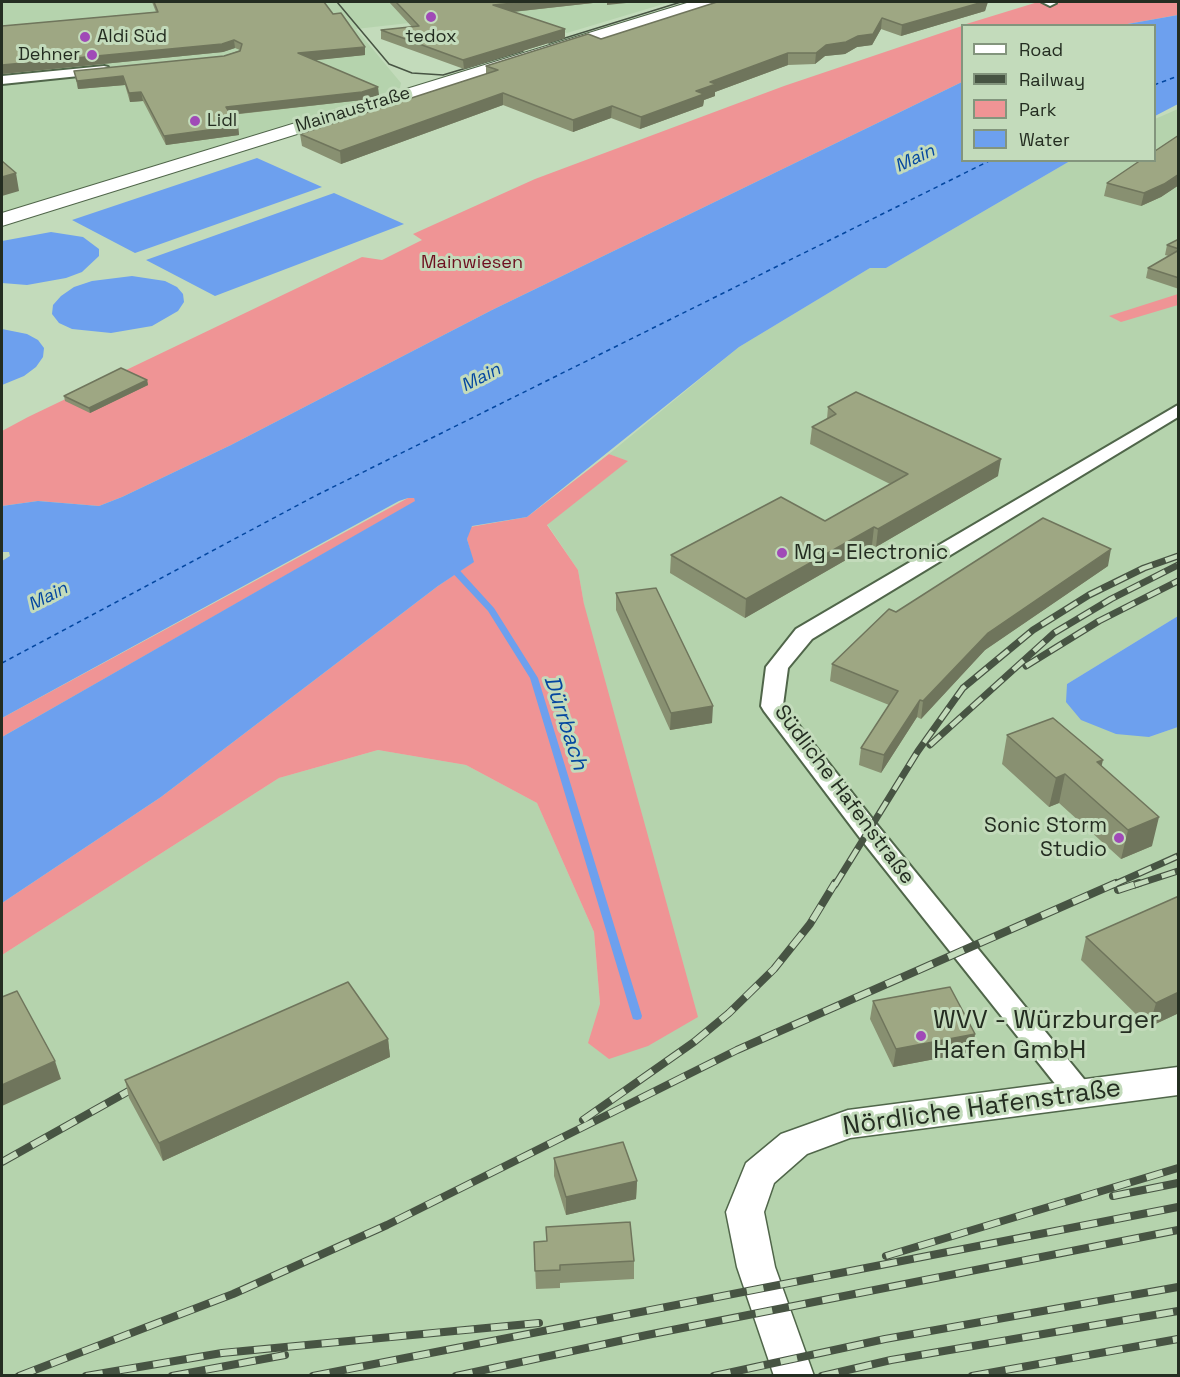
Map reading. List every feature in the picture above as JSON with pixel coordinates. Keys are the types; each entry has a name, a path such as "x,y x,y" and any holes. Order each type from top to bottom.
{"main road":[{"name":"Mainaustraße","path":"2,220 705,2"}],"street":[{"path":"2,80 120,68"},
{"name":"Südliche Hafenstraße","path":"1078,1092 772,706 777,667 804,634 1179,410"},
{"name":"Nördliche Hafenstraße","path":"794,1376 756,1267 745,1212 759,1174 794,1144 848,1124 1078,1092 1179,1081"}],"shaded area":[{"path":"2,2 670,2 567,33 506,12 356,29 401,83 400,88 2,215"},
{"path":"1178,109 1178,616 1067,684 1149,737 1178,727 1178,1375 2,1376 2,955 279,778 378,750 466,765 537,803 594,932 600,1004 609,1058 584,604 578,570 547,524 627,461 609,454 739,347 870,268 886,268 1068,162 1156,162 1156,119"}],"green space":[{"path":"1038,2 1178,2 1178,15 1128,24 966,24"},
{"name":"Mainwiesen","path":"961,26 961,82 492,310 231,445 122,497 99,506 38,501 2,506 2,431 28,417 362,257 382,260 422,240 413,234 535,179 784,86"},
{"path":"1178,294 1178,305 1121,322 1109,316"},
{"path":"609,454 628,461 547,525 578,570 584,604 698,1017 648,1046 609,1059 588,1043 600,1004 594,932 537,803 466,765 378,750 279,778 2,955 2,903 161,797 438,586 473,562 467,539 470,527 527,517"},
{"path":"408,498 414,498 416,501 2,737 2,718"}],"water":[{"path":"1178,15 1178,104 1156,115 1156,24 1128,24"},
{"name":"Main","path":"961,82 961,162 1068,162 886,268 870,268 739,347 527,517 472,526 467,539 474,562 438,586 161,797 2,903 2,737 415,501 414,498 408,498 399,501 2,718 2,561 10,556 9,552 2,552 2,506 38,501 99,506 122,497 231,445 492,310"},
{"path":"257,158 322,187 135,253 72,220"},
{"path":"334,193 404,224 215,296 146,260"},
{"path":"51,232 83,237 99,249 99,256 82,272 66,278 27,285 2,283 2,241"},
{"path":"132,276 165,281 177,287 183,294 184,302 178,311 152,326 111,333 72,329 59,323 52,314 53,305 74,287 92,281"},
{"path":"2,329 27,334 38,340 44,348 43,357 36,367 24,376 2,385"},
{"path":"1178,616 1178,727 1149,737 1116,734 1081,720 1066,702 1067,684"}],"building":[{"path":"154,2 324,2 333,14 341,13 365,47 298,53 378,87 362,92 226,107 238,126 164,136 141,92 129,93 123,76 77,81 74,71 224,56 240,51 242,44 234,40 222,44 2,65 2,26 158,12"},
{"path":"396,2 526,2 493,5 565,29 463,60 381,30 419,26"},
{"path":"717,2 983,2 902,25 882,18 873,34 826,45 816,53 788,53 710,82 716,84 696,91 704,94 641,117 612,106 573,120 503,93 340,151 300,134 498,70 486,66 588,34 601,39"},
{"path":"1179,135 1179,174 1144,193 1107,183 1138,162 1156,162 1156,150"},
{"path":"2,161 16,173 2,177"},
{"path":"1179,239 1179,249 1167,245"},
{"path":"1179,250 1179,278 1148,268"},
{"path":"121,368 147,380 89,408 64,396"},
{"path":"856,392 1001,459 878,529 874,527 746,599 671,555 781,497 825,521 908,474 812,427 836,414 828,407"},
{"path":"1043,518 1111,549 988,633 923,701 920,700 884,755 861,748 898,691 832,664 889,609 896,612"},
{"path":"656,588 713,706 671,713 616,593"},
{"path":"1053,718 1103,760 1097,762 1159,817 1128,830 1065,774 1056,778 1007,735"},
{"path":"1179,896 1179,992 1156,1003 1086,937"},
{"path":"348,982 388,1039 159,1143 125,1080"},
{"path":"950,987 975,1034 896,1049 873,1001"},
{"path":"17,991 55,1061 2,1085 2,997"},
{"path":"623,1142 637,1181 566,1197 554,1158"},
{"path":"630,1222 634,1261 560,1265 560,1270 535,1271 534,1242 547,1241 546,1227"}],"waterway":[{"name":"Dürrbach","path":"450,565 491,610 534,678 637,1016"}],"ferry route":[{"path":"1156,84 1178,76"},
{"path":"2,663 315,496 987,162"}],"tram line":[{"path":"337,2 389,64 412,73 443,75 523,51"},
{"path":"549,43 681,2"}],"railway":[{"path":"835,885 918,751 963,688 1033,630 1089,595 1144,568 1178,556"},
{"path":"930,745 1054,633 1111,599 1178,565"},
{"path":"1026,666 1099,621 1178,581"},
{"path":"1113,885 1178,856"},
{"path":"1135,885 1178,871"},
{"path":"583,1120 694,1042 729,1013 774,969 810,924 835,883"},
{"path":"19,1376 233,1294 387,1225 737,1050 1116,883"},
{"path":"1118,890 1139,883"},
{"path":"2,1162 143,1083"},
{"path":"886,1256 1178,1168"},
{"path":"1113,1196 1178,1183"},
{"path":"313,1376 1178,1207"},
{"path":"456,1376 647,1335 1178,1230"},
{"path":"714,1376 885,1339 1178,1287"},
{"path":"822,1376 891,1360 1178,1311"},
{"path":"86,1376 222,1353 539,1323"},
{"path":"972,1376 1178,1339"},
{"path":"172,1376 285,1355"}],"place":[{"name":"tedox","path":"431,17"},
{"name":"Aldi Süd","path":"85,37"},
{"name":"Dehner","path":"92,55"},
{"name":"Lidl","path":"195,121"},
{"name":"Mg - Electronic","path":"782,553"},
{"name":"Sonic Storm Studio","path":"1119,838"},
{"name":"WVV - Würzburger Hafen GmbH","path":"921,1036"}]}
